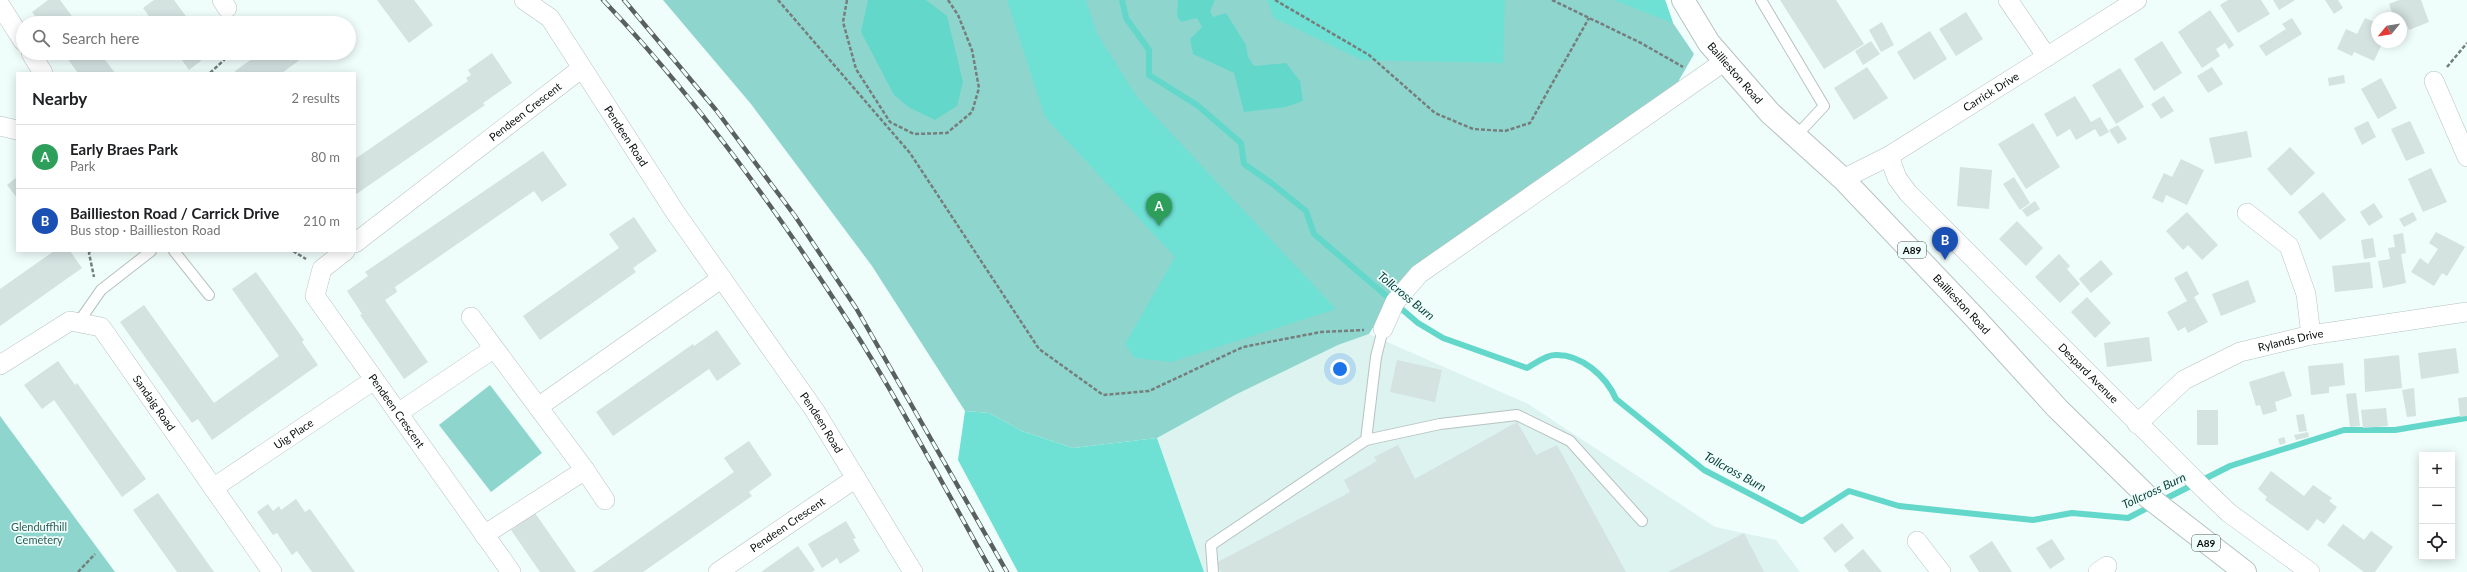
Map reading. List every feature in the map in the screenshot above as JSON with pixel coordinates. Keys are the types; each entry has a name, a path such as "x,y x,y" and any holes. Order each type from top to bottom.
{"main road":[{"name":"Baillieston Road","path":"1687,2 1709,43 1770,113 1843,179 2058,408 2147,496 2245,572"}],"street":[{"name":"Pendeen Road","path":"524,0 550,18 675,212 815,410 913,572"},
{"path":"2008,0 2047,57"},
{"name":"Carrick Drive","path":"1843,179 1889,156 2137,0"},
{"path":"0,5 16,30"},
{"path":"35,60 42,72"},
{"path":"1383,329 1395,302 1419,274 1725,61"},
{"name":"Pendeen Crescent","path":"356,242 582,68"},
{"path":"2434,82 2467,157"},
{"path":"0,126 16,130"},
{"name":"Despard Avenue","path":"1889,156 1898,178 1908,193 2137,424 2229,513 2310,572"},
{"path":"2247,213 2289,246 2306,294 2311,335"},
{"name":"Pendeen Crescent","path":"344,252 322,269 315,296 509,571"},
{"path":"538,408 722,278"},
{"name":"Rylands Drive","path":"2137,424 2184,380 2240,352 2311,335 2467,312"},
{"path":"471,317 493,349 585,470 605,500"},
{"name":"Sandaig Road","path":"0,365 70,322 101,327 272,572"},
{"path":"398,413 493,349"},
{"name":"Uig Place","path":"213,488 374,380"},
{"path":"484,535 585,470"},
{"name":"Pendeen Crescent","path":"718,572 856,478"},
{"path":"1917,542 1941,572"}],"lane":[{"path":"1761,0 1824,106 1796,136"},
{"path":"78,323 101,290 150,252"},
{"path":"175,252 209,295"},
{"path":"1366,440 1376,358 1383,329"},
{"path":"1213,572 1211,545 1366,440 1440,424 1517,415 1570,441 1642,521"}],"path":[{"path":"778,0 910,153 1039,349 1103,395 1149,391 1243,347 1321,332 1383,329"},
{"path":"848,0 843,22 856,69 890,122 914,134 947,133 972,112 979,88 972,50 958,15 948,0"},
{"path":"1275,0 1369,55 1436,113 1473,129 1505,131 1530,123 1589,18"},
{"path":"1552,0 1683,68 1690,66"},
{"path":"2434,82 2467,43"},
{"path":"211,72 224,60"},
{"path":"886,126 890,122"},
{"path":"90,252 93,276 101,290"},
{"path":"78,572 95,554"}],"shaded area":[{"path":"868,0 926,0 947,16 963,82 957,106 935,120 910,108 894,95 861,32"},
{"path":"1007,0 1086,0 1097,34 1138,98 1336,309 1171,362 1135,358 1125,344 1175,257 1045,117"},
{"path":"1178,0 1215,0 1210,11 1213,17 1226,13 1246,45 1248,57 1254,66 1286,63 1300,81 1303,101 1286,107 1244,112 1234,73 1193,54 1190,39 1202,27 1197,18 1181,22 1177,16"},
{"path":"1267,0 1505,0 1503,63 1362,60 1274,18"},
{"path":"1614,0 1665,0 1673,23"},
{"path":"1369,334 1528,404 1715,527 1776,540 1800,572 1204,572 1157,438 1235,395 1338,345"},
{"path":"965,411 989,413 1022,431 1073,448 1157,438 1204,572 1018,572 958,460"}],"green space":[{"path":"663,0 1665,0 1673,23 1694,54 1678,82 1536,185 1408,272 1369,334 1338,345 1235,395 1157,438 1073,448 1022,431 989,413 965,411 872,266 751,104"},
{"path":"490,385 542,453 491,492 439,425"},
{"name":"Glenduffhill Cemetery","path":"0,416 115,572 0,572"}],"building":[{"path":"48,0 60,0 72,16 35,16 32,12"},
{"path":"154,0 174,0 186,16 149,16 143,8"},
{"path":"377,0 414,0 433,25 409,43"},
{"path":"1780,0 1836,0 1864,44 1824,69"},
{"path":"2228,0 2261,0 2270,14 2238,33 2220,5"},
{"path":"2273,0 2295,0 2279,10"},
{"path":"2325,0 2338,0 2343,8 2334,14"},
{"path":"2399,0 2421,0 2429,22 2409,30 2407,25 2407,12 2392,12 2389,4"},
{"path":"2210,10 2234,45 2229,49 2225,43 2216,49 2220,56 2202,68 2178,32"},
{"path":"1966,12 1983,39 1956,56 1939,29"},
{"path":"2292,18 2302,34 2266,56 2259,46 2286,29 2282,24"},
{"path":"2365,18 2371,20 2371,48 2380,48 2374,61 2354,52 2352,56 2337,49 2346,29 2357,34"},
{"path":"1882,22 1894,45 1881,52 1869,30"},
{"path":"1930,31 1947,59 1914,80 1897,52"},
{"path":"1871,41 1880,54 1863,65 1855,51"},
{"path":"2162,41 2182,73 2154,91 2134,59"},
{"path":"492,53 512,83 483,103 485,105 356,194 356,158 468,81 466,78 471,75 468,70"},
{"path":"68,60 105,60 114,72 77,72"},
{"path":"182,60 202,60 189,70"},
{"path":"250,60 300,60 283,72 235,71"},
{"path":"1867,67 1888,98 1854,120 1834,88"},
{"path":"2212,67 2223,84 2208,93 2197,76"},
{"path":"2120,68 2144,107 2116,124 2092,85"},
{"path":"2344,75 2345,83 2329,86 2328,78"},
{"path":"2381,78 2397,108 2378,119 2361,89"},
{"path":"2075,96 2091,122 2100,117 2109,132 2100,137 2095,129 2076,140 2070,129 2057,137 2044,114"},
{"path":"2164,96 2174,111 2161,119 2151,104"},
{"path":"2368,121 2376,137 2362,145 2354,128"},
{"path":"2410,121 2425,153 2406,161 2391,129"},
{"path":"2033,123 2060,167 2026,189 1998,144"},
{"path":"2118,125 2127,139 2118,144 2109,130"},
{"path":"2247,131 2252,157 2215,164 2209,138"},
{"path":"2290,147 2315,173 2291,196 2267,169"},
{"path":"543,151 567,185 542,202 534,191 395,287 397,292 385,300 428,362 404,379 360,315 362,314 347,291 368,276 365,272"},
{"path":"2181,159 2204,170 2187,205 2166,195 2163,203 2152,198 2164,173 2172,177"},
{"path":"1960,167 1992,170 1989,209 1957,206"},
{"path":"2431,168 2447,202 2423,212 2408,179"},
{"path":"2014,177 2030,203 2020,210 2003,184"},
{"path":"16,178 16,197 7,185"},
{"path":"2323,192 2346,220 2320,240 2298,212"},
{"path":"2035,201 2040,209 2027,217 2022,210"},
{"path":"2374,203 2383,217 2369,226 2360,212"},
{"path":"2187,212 2218,245 2202,260 2188,245 2183,250 2166,231"},
{"path":"2413,212 2417,220 2404,227 2399,219"},
{"path":"634,217 657,251 633,268 636,272 540,340 523,316 619,248 609,234"},
{"path":"2017,221 2043,248 2026,266 1999,239"},
{"path":"2436,232 2465,247 2447,276 2442,273 2434,286 2411,272 2420,258 2428,264 2438,249 2429,243"},
{"path":"2403,233 2406,253 2401,254 2406,283 2383,288 2378,261 2390,259 2388,248 2395,247 2393,235"},
{"path":"2373,238 2376,257 2364,259 2361,240"},
{"path":"53,252 71,252 82,268 0,326 0,289"},
{"path":"2059,254 2070,266 2067,269 2080,284 2060,303 2035,277"},
{"path":"2101,260 2113,274 2091,293 2079,279"},
{"path":"2370,262 2373,288 2335,292 2332,266"},
{"path":"2187,271 2199,294 2194,297 2208,322 2188,333 2185,327 2178,331 2167,312 2187,301 2174,278"},
{"path":"256,272 304,340 302,342 318,365 212,440 198,419 192,423 120,322 144,305 214,403 279,356 232,289"},
{"path":"2248,280 2256,302 2221,316 2212,294"},
{"path":"2087,297 2111,323 2095,338 2071,312"},
{"path":"717,330 741,364 717,381 709,369 613,436 596,412 693,344 694,346"},
{"path":"2149,337 2152,361 2107,367 2104,343"},
{"path":"2456,348 2459,373 2421,379 2418,353"},
{"path":"2399,355 2402,388 2365,392 2364,359"},
{"path":"1397,360 1442,370 1435,402 1390,392"},
{"path":"58,361 75,385 77,383 146,479 122,497 54,400 42,409 24,385"},
{"path":"2343,363 2345,385 2329,387 2329,393 2311,395 2308,366"},
{"path":"2284,371 2292,396 2275,402 2277,411 2263,415 2260,405 2256,406 2249,382"},
{"path":"2414,388 2416,416 2407,417 2402,390"},
{"path":"2356,393 2360,426 2350,427 2346,394"},
{"path":"2467,397 2467,416 2460,417 2458,398"},
{"path":"2386,408 2388,426 2363,428 2361,410"},
{"path":"2197,410 2218,410 2218,445 2197,445"},
{"path":"2304,414 2307,431 2299,432 2296,415"},
{"path":"1517,422 1536,455 1557,445 1626,572 1221,572 1216,563 1350,492 1344,480 1377,461 1374,457 1398,445 1415,479"},
{"path":"2308,432 2309,437 2296,440 2294,435"},
{"path":"2284,437 2286,443 2280,445 2278,439"},
{"path":"749,441 772,475 749,492 752,496 643,572 592,572 734,472 724,458"},
{"path":"2271,471 2304,496 2313,485 2332,498 2329,501 2337,507 2324,524 2317,519 2308,531 2265,500 2267,497 2258,489"},
{"path":"158,493 214,572 177,572 133,510"},
{"path":"296,499 305,512 310,509 355,572 312,572 297,551 292,555 277,533 273,535 257,512 268,504 273,511 279,506 281,510"},
{"path":"535,513 576,572 540,572 511,530"},
{"path":"846,521 856,538 853,539 860,551 840,564 837,558 822,568 808,544"},
{"path":"1842,523 1854,538 1835,553 1823,538"},
{"path":"2343,524 2364,540 2371,531 2393,547 2375,572 2364,572 2327,545"},
{"path":"1744,533 1764,572 1668,572"},
{"path":"2052,539 2065,559 2050,569 2036,548"},
{"path":"1992,541 2012,572 1979,572 1969,556"},
{"path":"798,546 815,570 812,572 761,572"},
{"path":"1863,549 1882,572 1849,572 1844,565"}],"waterway":[{"name":"Tollcross Burn","path":"1122,0 1126,18 1149,50 1149,75 1197,105 1241,143 1244,164 1270,182 1306,211 1314,234 1418,323 1443,338 1527,368 1552,355 1574,358 1583,362 1592,368 1606,382 1616,399 1704,470 1802,521 1849,491 1899,506 2033,520 2072,513 2128,518 2153,505"},
{"name":"Tollcross Burn","path":"2161,501 2230,466 2344,430 2395,430 2467,418"}],"railway":[{"path":"603,0 671,76 703,116 794,239 869,354 992,572"},
{"path":"624,0 716,110 795,216 856,308 1007,572"}],"place":[{"name":"Early Braes Park","path":"1159,226"},
{"name":"Baillieston Road / Carrick Drive","path":"1945,260"}]}
